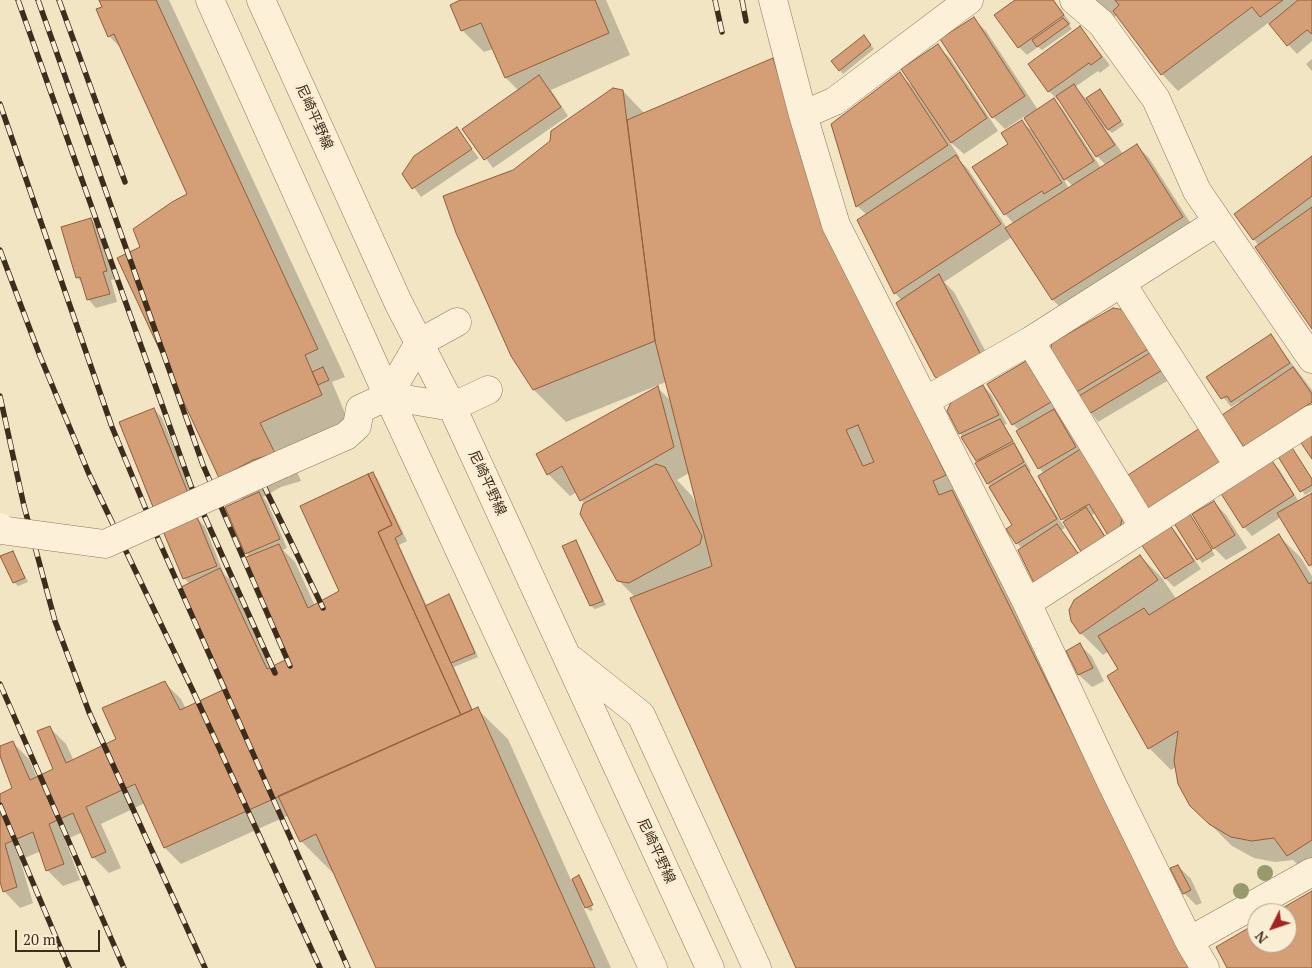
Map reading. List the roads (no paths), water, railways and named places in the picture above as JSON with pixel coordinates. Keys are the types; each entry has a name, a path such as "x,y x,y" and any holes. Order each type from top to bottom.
{"street":[{"path":"210,0 388,396 653,968"},
{"name":"尼崎平野線","path":"261,0 398,302 452,407 710,968"},
{"path":"773,0 803,115 836,225 1027,603 1189,941 1205,968"},
{"path":"803,115 835,101 969,0"},
{"path":"1074,0 1101,23 1156,99 1197,191 1216,222 1312,359"},
{"path":"924,400 1030,341 1122,284 1216,222"},
{"path":"1122,284 1238,465"},
{"path":"388,396 419,343 457,322"},
{"path":"1030,341 1143,526"},
{"path":"0,527 1,530 105,544 346,436 357,426 360,409 388,396 452,407 488,390"},
{"path":"1027,603 1143,526 1312,419"},
{"path":"566,656 641,715 755,966"},
{"path":"1189,941 1312,872"}],"railway":[{"path":"18,0 191,486 275,673"},
{"path":"38,0 203,465 290,666"},
{"path":"59,0 125,182"},
{"path":"715,0 722,32"},
{"path":"742,0 746,21"},
{"path":"0,104 112,427 159,541 348,968"},
{"path":"0,250 40,356 89,474 193,691 320,968"},
{"path":"0,396 24,506 55,621 89,712 205,968"},
{"path":"263,484 323,608"},
{"path":"0,684 124,968"},
{"path":"0,805 69,968"}]}
